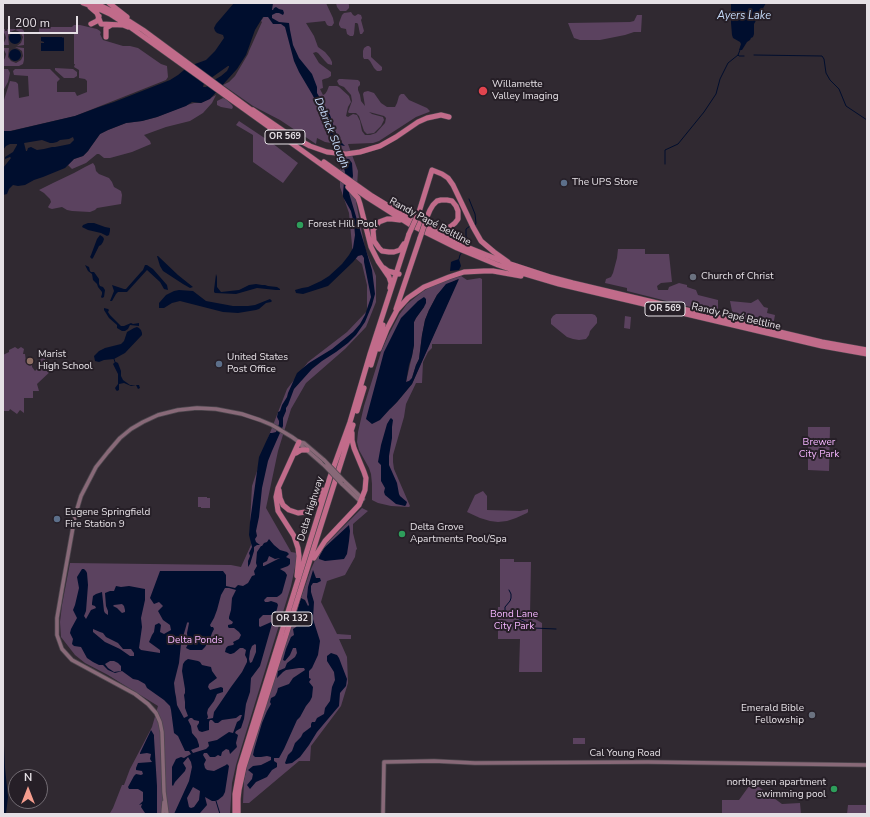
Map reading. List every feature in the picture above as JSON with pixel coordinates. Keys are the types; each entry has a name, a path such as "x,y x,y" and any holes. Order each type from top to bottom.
{"highway":[{"path":"83,3 94,9 99,16 101,24 126,26 162,49"},
{"name":"Randy Papé Beltline","path":"83,3 121,20 162,49 174,55"},
{"name":"Randy Papé Beltline","path":"95,3 118,14 143,30 174,55 355,189 383,208 457,246 514,266 573,283 822,342 867,350"},
{"path":"110,4 143,30"},
{"path":"92,24 98,19 99,16"},
{"path":"106,37 106,28 113,24"},
{"name":"Randy Papé Beltline","path":"228,95 246,106 343,180"},
{"path":"246,106 300,141 318,149 350,154 366,151 380,146 427,118 441,115 449,117"},
{"name":"Delta Highway","path":"238,814 238,800 242,774 353,426 398,274 432,170 442,174 450,180 481,241 514,266"},
{"path":"343,180 355,189 371,248 378,261 388,270 398,274"},
{"path":"394,316 420,238 427,217 430,210 437,201 442,200 447,200 454,203 457,207 459,213 458,219 450,227 443,229 430,227 408,221 385,219 377,223 373,230 374,241 377,247 382,251 389,252 401,249 411,234"},
{"name":"Randy Papé Beltline","path":"468,250 530,276 559,284 756,331 822,346 867,354"},
{"path":"383,266 390,280 389,297"},
{"path":"368,372 394,316 403,304 415,293 432,283 464,272 493,271 530,276"},
{"name":"Delta Highway","path":"234,814 238,774 330,477 350,422 370,354 398,274"},
{"path":"308,567 322,544 362,500 366,486 366,478 353,445 353,426"},
{"path":"294,595 299,551 294,536 277,508 276,495 299,442"},
{"path":"293,455 300,450 307,450"},
{"path":"280,483 279,494 282,503 289,510 300,513 308,511 316,504 330,477"}],"main road":[{"path":"163,814 164,792 162,732 160,722 154,710 135,694 72,660 62,649 57,632 57,618 75,516 81,496 96,467 116,442 127,432 151,418 165,412 175,410 206,408 242,414 272,425 286,433 299,442 362,500"},
{"path":"299,442 304,443 324,460 342,482"},
{"name":"Cal Young Road","path":"383,814 384,762 648,762 867,765"},
{"path":"164,792 167,814"}],"green space":[{"name":"Delta Ponds","path":"273,3 326,3 333,18 334,23 332,26 327,25 325,21 306,23 314,36 318,47 325,52 332,62 332,65 328,64 318,53 313,53 319,63 331,72 331,76 322,80 323,88 320,89 323,95 329,86 337,86 349,96 351,102 346,116 348,117 353,114 357,115 362,131 365,135 376,133 385,123 386,118 384,116 369,112 383,117 384,120 381,126 374,133 367,134 364,131 359,116 356,113 348,112 352,101 351,95 344,87 339,85 337,81 339,79 358,80 360,82 358,90 361,101 365,106 363,94 364,92 368,91 374,93 381,103 387,107 395,107 399,96 404,94 409,100 427,108 430,111 416,117 379,141 373,143 348,144 358,171 356,202 365,248 376,276 376,302 366,327 345,349 306,383 291,409 278,451 266,508 291,552 297,553 296,563 291,586 236,765 232,783 230,814 107,814 110,813 113,808 122,785 124,785 130,769 152,727 158,706 108,675 85,663 75,655 61,637 60,622 62,605 70,563 231,565 241,567 251,545 250,522 252,486 268,438 287,389 308,362 347,332 367,311 367,285 362,264 353,256 349,213 340,187 340,166 331,143 317,138 316,144 280,120 253,106 223,85 235,76 248,54 262,22 261,21"},
{"path":"336,3 348,3 349,8 346,11 340,11"},
{"path":"351,12 355,16 358,14 361,15 364,31 362,34 360,34 357,23 355,23 353,36 347,34 346,29 341,28 339,25 342,15 344,13"},
{"path":"637,15 642,15 641,32 634,32 600,40 580,40 574,38 568,23 630,22 634,21"},
{"path":"74,25 97,29 100,31 103,40 123,46 138,48 161,64 167,66 168,77 166,80 75,116 10,131 3,131 3,103 10,81 18,84 19,98 29,96 28,76 14,75 13,71 15,69 50,69 60,79 57,82 57,92 75,92 77,96 87,92 87,81 79,78 79,70 74,67 74,32 39,32 39,27 72,27"},
{"path":"3,29 7,31 7,29 22,29 24,31 24,45 17,46 21,43 23,37 20,32 15,30 10,32 8,36 9,45 3,45 6,38"},
{"path":"367,46 371,48 371,57 382,67 382,70 377,71 368,59 364,59 363,51"},
{"path":"15,47 24,48 23,64 19,66 3,66 3,61 6,54 3,48 9,48 8,57 11,61 16,63 21,60 23,56 22,51"},
{"path":"55,68 73,69 77,72 77,76 74,78 64,78 55,70"},
{"path":"3,69 8,69 10,73 8,82 3,91"},
{"path":"216,95 212,103 203,113 190,121 166,127 144,135 151,144 132,152 110,158 104,158 97,154 86,163 72,169 68,165 74,159 83,156 100,134 108,130 126,123 157,117 187,105 201,103"},
{"path":"223,98 232,105 232,109 217,105 217,101"},
{"path":"239,121 272,143 298,163 283,183 253,162 253,135 236,125"},
{"path":"93,163 99,174 109,178 114,187 121,191 121,204 97,208 90,212 72,211 62,207 52,209 48,207 51,202 50,199 39,190"},
{"path":"618,249 645,249 645,254 669,254 672,282 661,283 657,286 658,290 668,290 669,287 679,283 687,285 687,287 696,290 698,295 718,300 718,314 627,291 627,288 605,283 606,279 611,277 613,273"},
{"path":"461,276 467,280 482,279 482,344 432,344 432,348 428,352 423,362 422,383 416,383 406,404 404,417 393,455 394,469 410,506 391,506 378,503 372,500 371,474 359,450 357,442 364,406 381,352 399,315 407,304 422,292 444,281","holes":["458,279 412,384 390,409 418,301 424,307 414,322 414,345 406,382 410,381 412,378 419,359 425,320 429,310 437,295 444,287"]},
{"path":"758,299 764,307 768,308 767,313 775,315 773,326 733,316 730,301 751,303"},
{"path":"556,314 592,314 597,318 597,323 590,331 586,339 573,339 567,337 551,324 551,319"},
{"path":"625,316 631,317 630,329 624,328"},
{"name":"Marist High School","path":"15,347 18,349 21,347 24,349 23,354 25,354 26,362 31,363 35,371 37,369 38,362 45,358 45,368 50,370 53,366 54,368 37,384 39,391 33,391 33,398 24,398 24,413 20,410 17,414 10,409 9,411 3,411 3,355"},
{"name":"Brewer City Park","path":"808,427 830,427 829,471 808,470"},
{"path":"483,491 487,496 487,510 520,511 528,509 528,512 507,521 498,522 480,518 467,512 475,495"},
{"path":"198,497 210,498 210,508 198,507"},
{"path":"362,508 368,511 353,524 353,533 357,549 355,557 345,575 327,581 321,602 337,634 351,635 351,639 339,639 347,657 348,683 341,706 311,746 310,761 299,761 249,803 243,803 244,781 248,761 311,569 324,546"},
{"name":"Bond Lane City Park","path":"500,559 514,559 514,562 531,562 530,616 542,623 542,672 519,672 520,639 498,639"},
{"path":"573,738 585,738 585,744 573,744"},
{"path":"752,782 782,804 800,803 801,814 722,814 722,800 739,800"},
{"path":"848,805 867,805 867,814 847,814"}],"water":[{"name":"Debrick Slough","path":"234,3 273,3 272,10 276,7 283,10 283,15 276,13 272,15 272,18 279,22 289,23 293,45 299,58 312,74 317,87 317,93 330,115 336,133 345,146 334,144 329,135 327,123 294,61 285,27 281,24 273,24 268,17 263,17 255,30 246,55 237,69 210,99 201,103 192,102 186,106 157,117 126,123 108,130 100,134 83,156 74,159 65,168 25,185 13,185 7,194 3,195 3,168 11,158 5,159 5,157 13,152 17,144 10,144 3,150 3,131 11,131 75,116 170,80 184,70 206,60 215,51 224,38 223,35 215,31 214,28","holes":["228,66 227,71 206,87 203,87 204,83","73,137 74,140 70,144 37,150 31,147 26,151 24,143 42,140 53,143"]},
{"name":"Ayers Lake","path":"731,3 766,3 754,24 753,37 747,42 742,50 739,50 741,44 740,42 733,38 732,35"},
{"path":"17,32 20,33 20,43 13,44 10,43 9,36 10,33"},
{"path":"41,37 64,37 64,51 41,51 41,43 44,42 41,41"},
{"path":"17,49 20,50 20,60 13,61 10,60 9,53 10,50"},
{"path":"341,158 349,159 352,163 353,176 349,193 372,270 375,294 365,322 356,335 348,343 312,369 294,389 283,418 283,426 268,461 262,488 256,531 257,536 255,539 260,545 254,547 248,567 250,556 249,553 252,547 249,535 250,522 259,457 270,433 276,432 279,424 277,417 278,412 280,411 287,397 297,373 309,363 332,349 353,332 365,315 371,297 364,258 362,255 358,256 328,286 303,294 296,293 295,290 308,287 329,276 342,264 353,248 355,235 354,224 351,211 343,197 345,172"},
{"path":"88,223 94,223 110,228 109,235 107,236 82,227"},
{"path":"100,235 104,239 103,242 92,259 90,257"},
{"path":"157,256 193,287 190,288 163,271"},
{"path":"459,259 461,266 459,270 450,271 451,262"},
{"path":"85,265 89,267 91,272 94,272 99,279 100,286 105,290 104,297 101,297 102,292 93,280 92,274 88,271"},
{"path":"145,265 153,269 167,285 168,290 164,289 160,282 147,270 127,292 118,292 112,301 110,301 114,291 112,285 126,289 143,270"},
{"path":"216,274 217,287 221,292 239,290 249,285 256,284 277,287 280,290 257,288 236,294 215,293"},
{"path":"459,279 412,384 380,420 372,424 366,419 384,352 401,318 418,301 424,297 426,299 424,307 414,322 414,345 406,382 412,378 419,359 425,320 429,310 437,295 446,284"},
{"path":"179,290 193,291 206,301 233,306 255,305 270,299 272,301 266,303 259,309 238,313 223,312 180,301 172,303 164,308 159,308 159,303 166,295"},
{"path":"104,308 109,310 108,312 110,315 121,326 131,323 139,323 139,326 130,325 128,329 122,331 117,328 117,325 109,318"},
{"path":"137,327 141,330 142,335 125,353 114,359 99,362 95,361 94,356 99,351 121,344 124,341 127,332"},
{"path":"115,362 118,363 123,380 130,385 136,385 131,386 124,383 119,384 119,390 116,390 115,388 118,384 118,374 113,364"},
{"path":"391,418 393,420 389,465 397,483 399,494 407,502 405,506 396,504 385,495 385,488 381,481 381,465 378,462 387,424"},
{"path":"349,525 349,541 347,554 344,559 325,561 319,559 324,548"},
{"path":"269,539 280,550 287,552 289,554 286,557 290,559 290,564 280,569 287,575 282,593 277,597 267,597 264,600 265,602 271,601 277,603 278,605 275,615 263,615 259,619 260,627 271,622 272,624 260,666 251,678 250,692 241,728 235,733 238,735 236,743 237,747 230,754 229,750 226,749 222,752 221,756 218,755 215,757 210,757 207,753 204,753 203,755 206,760 204,764 207,770 214,771 227,764 229,766 225,792 223,796 215,801 205,797 207,805 200,813 174,814 189,781 192,767 188,757 183,763 186,768 185,771 173,786 172,767 176,759 181,757 184,758 191,754 189,751 185,751 178,736 174,733 170,706 164,700 147,688 145,684 133,679 122,671 115,673 108,670 103,665 93,662 87,658 81,647 74,646 72,644 73,639 70,633 77,618 73,610 79,588 77,577 82,569 86,571 88,585 86,611 84,616 86,619 91,610 96,608 92,605 92,603 93,596 96,594 102,592 104,611 108,615 105,593 114,591 116,586 129,586 145,589 139,648 141,650 160,653 160,650 149,642 154,632 155,625 159,623 161,625 160,632 164,634 171,630 170,625 163,620 158,611 163,606 159,602 154,604 150,598 160,571 223,571 226,575 226,586 235,588 238,585 243,586 248,583 252,576 255,575 254,571 257,566 257,552 264,543","holes":["269,556 275,559 280,558 264,566 263,563 267,561","225,588 236,590 232,598 229,617 229,619 233,622 232,624 228,625 228,627 234,628 241,635 239,639 233,642 233,645 226,648 225,652 231,654 240,648 243,648 246,650 245,655 247,662 242,672 214,712 213,718 207,719 208,709 217,694 223,692 223,688 221,687 210,690 208,687 209,684 217,678 211,667 202,665 198,661 188,659 185,661 182,671 185,689 185,708 188,716 184,718 177,705 174,683 179,663 181,644 187,623 189,623 187,633 188,644 186,648 190,650 202,650 210,639 214,629 210,625 217,610 221,595","122,604 125,612 122,613 113,606","93,629 103,633 106,637 118,643 123,649 131,649 134,656 130,656 120,649 105,642 93,632","255,644 256,652 252,662 250,663 250,651 252,646","110,661 114,661 121,666 121,671 114,672 105,664","242,715 240,720 237,722 233,733 229,732 217,740 208,742 209,746 206,749 193,753 191,750 199,747 199,745 197,739 192,733 188,720 192,718 199,721 197,726 199,731 202,732 209,730 210,720 215,723 222,720 236,718","193,787 200,791 199,800 194,807 189,807 187,798"]},
{"path":"313,570 316,578 320,578 321,581 313,583 311,586 314,602 313,619 320,641 318,655 309,671 309,678 311,679 309,682 313,687 312,697 297,720 279,758 274,758 274,761 277,763 277,767 272,770 267,777 256,782 250,789 247,785 252,779 253,774 248,770 253,766 261,765 271,760 271,757 255,757 253,755 262,723 271,704 271,698 275,696 278,688 289,684 293,678 305,670 304,668 299,668 286,670 277,678 278,671 285,668 287,663 295,657 297,653 296,648 293,648 285,661 283,660 291,637 294,635 293,629 299,623 295,618 301,598 305,600 308,606 309,605 307,597 308,587"},
{"path":"331,653 337,655 339,658 347,679 346,686 340,693 339,706 317,732 300,757 292,763 286,764 288,755 292,751 295,743 303,733 311,727 312,722 315,722 317,718 324,714 325,708 330,701 332,687 335,680 334,672 327,661 327,656"},
{"path":"151,730 154,735 157,813 144,814 145,813 141,807 142,804 139,805 143,801 143,792 138,789 129,789 128,787 136,774 143,774 142,771 136,770 138,763 152,762 150,759 151,754 140,754"},
{"path":"3,740 8,797 6,814 3,814"}],"waterway":[{"path":"740,50 738,55 744,56"},
{"path":"665,164 665,150 678,144 704,112 716,94 720,79 728,63 738,55"},
{"path":"754,55 822,56 824,59 826,73 830,80 839,89 846,106 867,120"},
{"path":"469,199 475,214 475,225"},
{"path":"467,244 469,241 466,236 466,229 470,226"},
{"path":"459,259 462,252"},
{"path":"509,590 511,598 505,607 506,613 528,623 534,628 556,629"},
{"path":"216,801 220,814"}],"place":[{"name":"Willamette Valley Imaging","path":"483,91"},
{"name":"The UPS Store","path":"564,183"},
{"name":"Forest Hill Pool","path":"300,225"},
{"name":"Church of Christ","path":"693,277"},
{"name":"Marist High School","path":"30,361"},
{"name":"United States Post Office","path":"219,364"},
{"name":"Eugene Springfield Fire Station 9","path":"57,519"},
{"name":"Delta Grove Apartments Pool/Spa","path":"402,534"},
{"name":"Emerald Bible Fellowship","path":"812,715"},
{"name":"northgreen apartment swimming pool","path":"834,789"}]}
